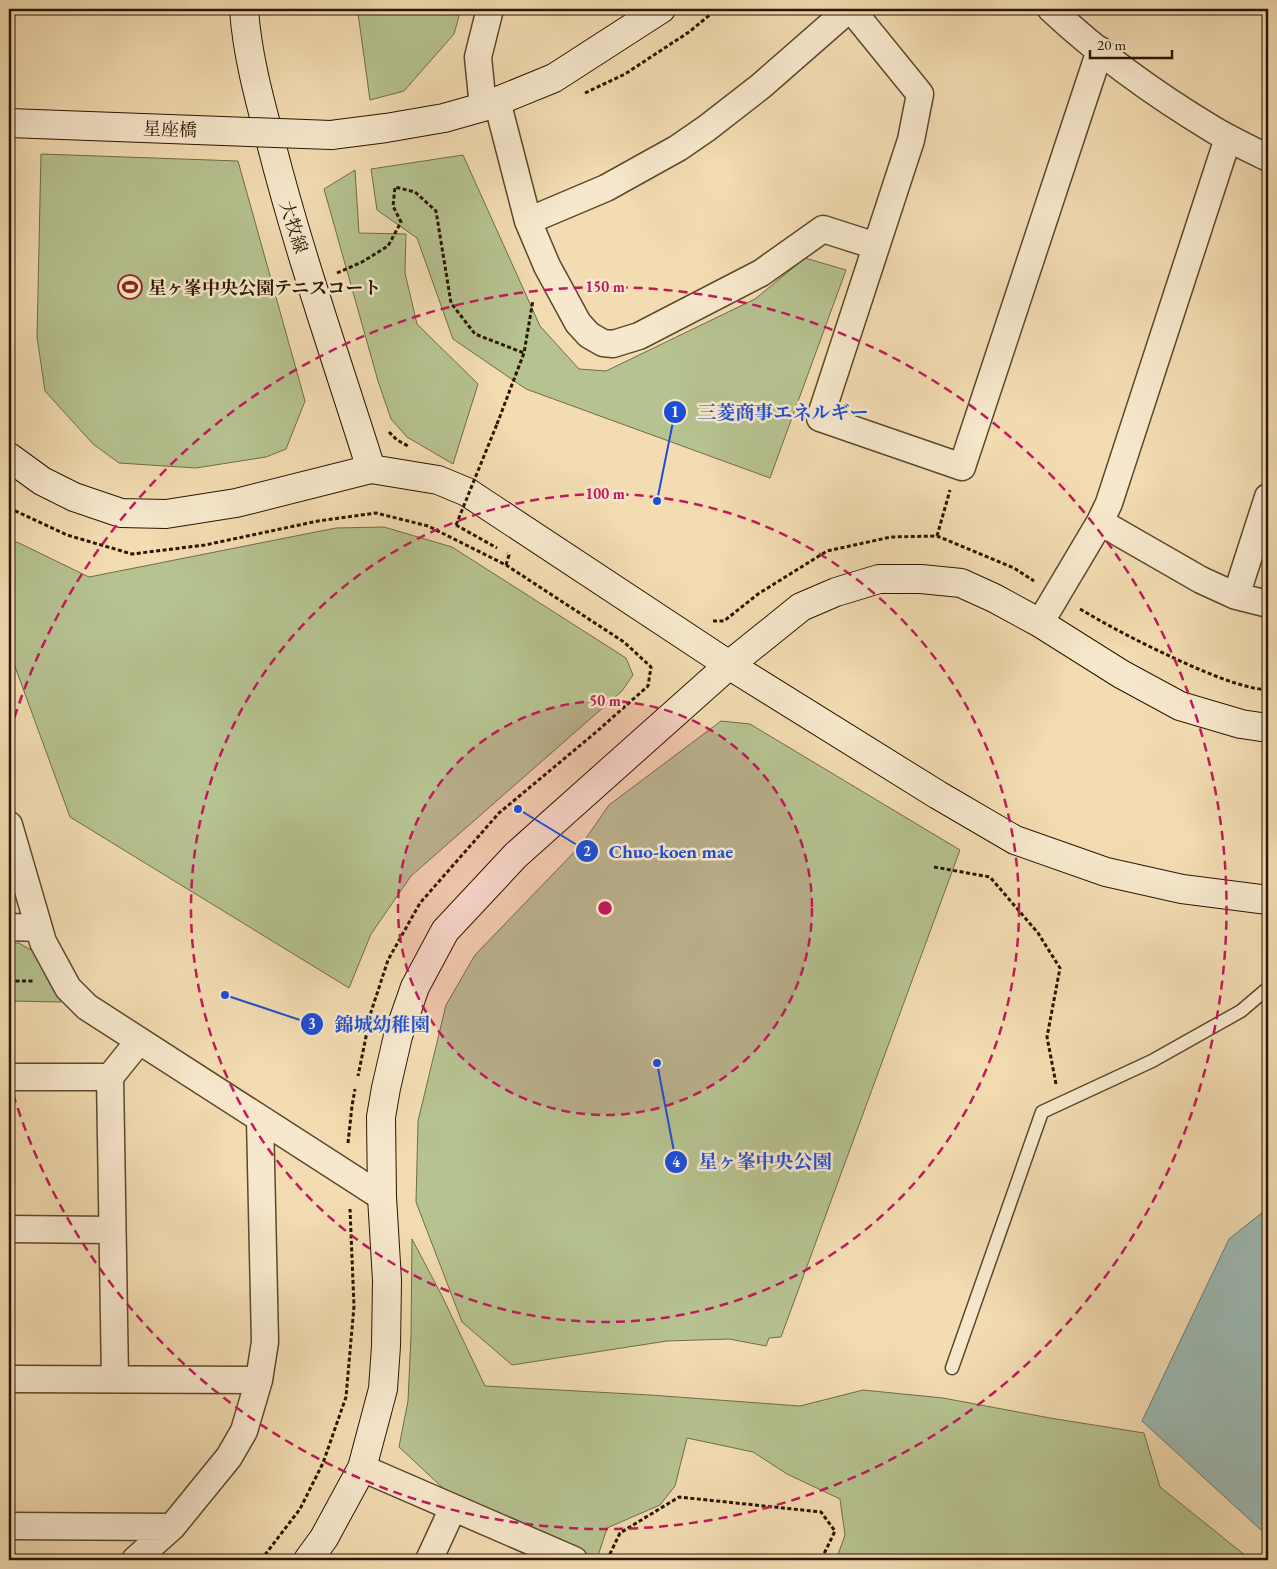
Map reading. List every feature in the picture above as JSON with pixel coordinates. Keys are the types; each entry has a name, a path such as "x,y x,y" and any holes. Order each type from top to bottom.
{"street":[{"name":"大牧線","path":"244,9 245,33 254,75 284,193 371,469"},
{"path":"490,9 478,57 490,104 528,222 547,266 578,324 589,335 603,343 613,344 639,336 761,272 823,229 876,246"},
{"name":"星座橋","path":"9,123 331,135 444,118 490,104 554,78 661,9"},
{"path":"528,222 606,188 678,148 761,86 850,9 920,94 911,140 820,418 962,468 1100,50"},
{"path":"1051,9 1081,36 1174,104 1228,138 1268,158"},
{"path":"1040,624 1100,522 1109,503 1228,138"},
{"path":"9,457 42,481 74,497 121,513 166,514 236,503 371,469 438,480 467,492 729,665 938,795 1015,840 1106,872 1182,888 1268,900"},
{"path":"1236,596 1268,497"},
{"path":"1100,522 1201,580 1236,596 1268,604"},
{"path":"308,1560 324,1538 362,1468 383,1389 387,1280 382,1197 381,1117 398,1036 415,988 445,931 516,855 729,665 801,607 836,592 879,579 921,579 961,583 994,598 1121,674 1180,706 1241,724 1268,728"},
{"path":"9,825 44,942 68,988 87,1007 382,1197"},
{"path":"9,927 39,928"},
{"path":"114,1379 110,1077 139,1041"},
{"path":"9,1077 110,1077"},
{"path":"135,1560 172,1527 229,1457 244,1431 259,1380 265,1342 260,1119"},
{"path":"9,1229 112,1230"},
{"path":"9,1379 259,1380"},
{"path":"362,1468 574,1560"},
{"path":"429,1560 453,1508"},
{"path":"9,1526 172,1527"}],"lane":[{"path":"952,1368 1042,1112 1152,1061 1241,1011 1268,988"}],"path":[{"path":"581,96 625,74 689,32 717,9"},
{"path":"335,265 337,273 362,262 388,246 401,222 393,206 395,187 415,192 436,211 451,303 475,334 524,353"},
{"path":"506,565 509,555 456,525 524,353 533,299"},
{"path":"387,429 397,440 410,446"},
{"path":"937,536 957,466"},
{"path":"474,470 482,474"},
{"path":"9,508 66,535 132,554 205,545 318,521 376,513 428,526 506,565 624,642 651,668 648,686 499,813 420,903 388,960 371,1012 357,1078"},
{"path":"707,618 712,621 724,621 758,594 827,551 891,537 937,536 1014,568 1035,581"},
{"path":"1075,605 1117,631 1173,658 1223,679 1268,690"},
{"path":"934,866 990,877 1038,933 1060,968 1047,1037 1060,1104"},
{"path":"348,1151 352,1106 356,1087"},
{"path":"261,1560 300,1509 323,1463 346,1397 354,1306 349,1207"},
{"path":"607,1560 620,1533 679,1497 821,1512 835,1532 821,1560"}],"green space":[{"path":"360,9 461,9 454,34 404,91 370,100 358,13"},
{"path":"41,154 238,161 305,401 286,449 266,457 196,468 119,463 93,444 45,391 37,337"},
{"path":"463,155 540,326 579,369 606,371 755,299 805,258 846,270 770,478 526,389 453,339 417,238 377,210 371,169"},
{"path":"355,170 359,233 406,234 405,273 417,324 478,384 453,464 407,437 391,419 378,381 324,189"},
{"path":"384,527 452,547 626,658 633,675 622,691 411,876 371,934 349,988 70,817 9,650 9,540 89,577 336,528"},
{"path":"721,721 750,724 960,850 781,1337 769,1338 766,1346 729,1339 667,1341 512,1365 462,1322 416,1202 418,1121 446,1005 475,955 582,844 609,805"},
{"path":"9,943 19,943 36,953 61,1002 9,1001"},
{"path":"412,1239 442,1296 485,1386 800,1406 863,1390 943,1398 1144,1433 1160,1487 1251,1560 836,1560 845,1535 840,1499 787,1474 753,1452 687,1438 675,1486 660,1505 607,1528 597,1559 444,1489 399,1447 408,1401"}],"water":[{"path":"1268,1208 1268,1533 1262,1531 1142,1421 1229,1239"}],"place":[{"name":"星ヶ峯中央公園テニスコート","path":"130,287"},
{"name":"三菱商事エネルギー","path":"657,501"},
{"name":"Chuo-koen mae","path":"518,809"},
{"name":"錦城幼稚園","path":"225,995"},
{"name":"星ヶ峯中央公園","path":"657,1063"}]}
